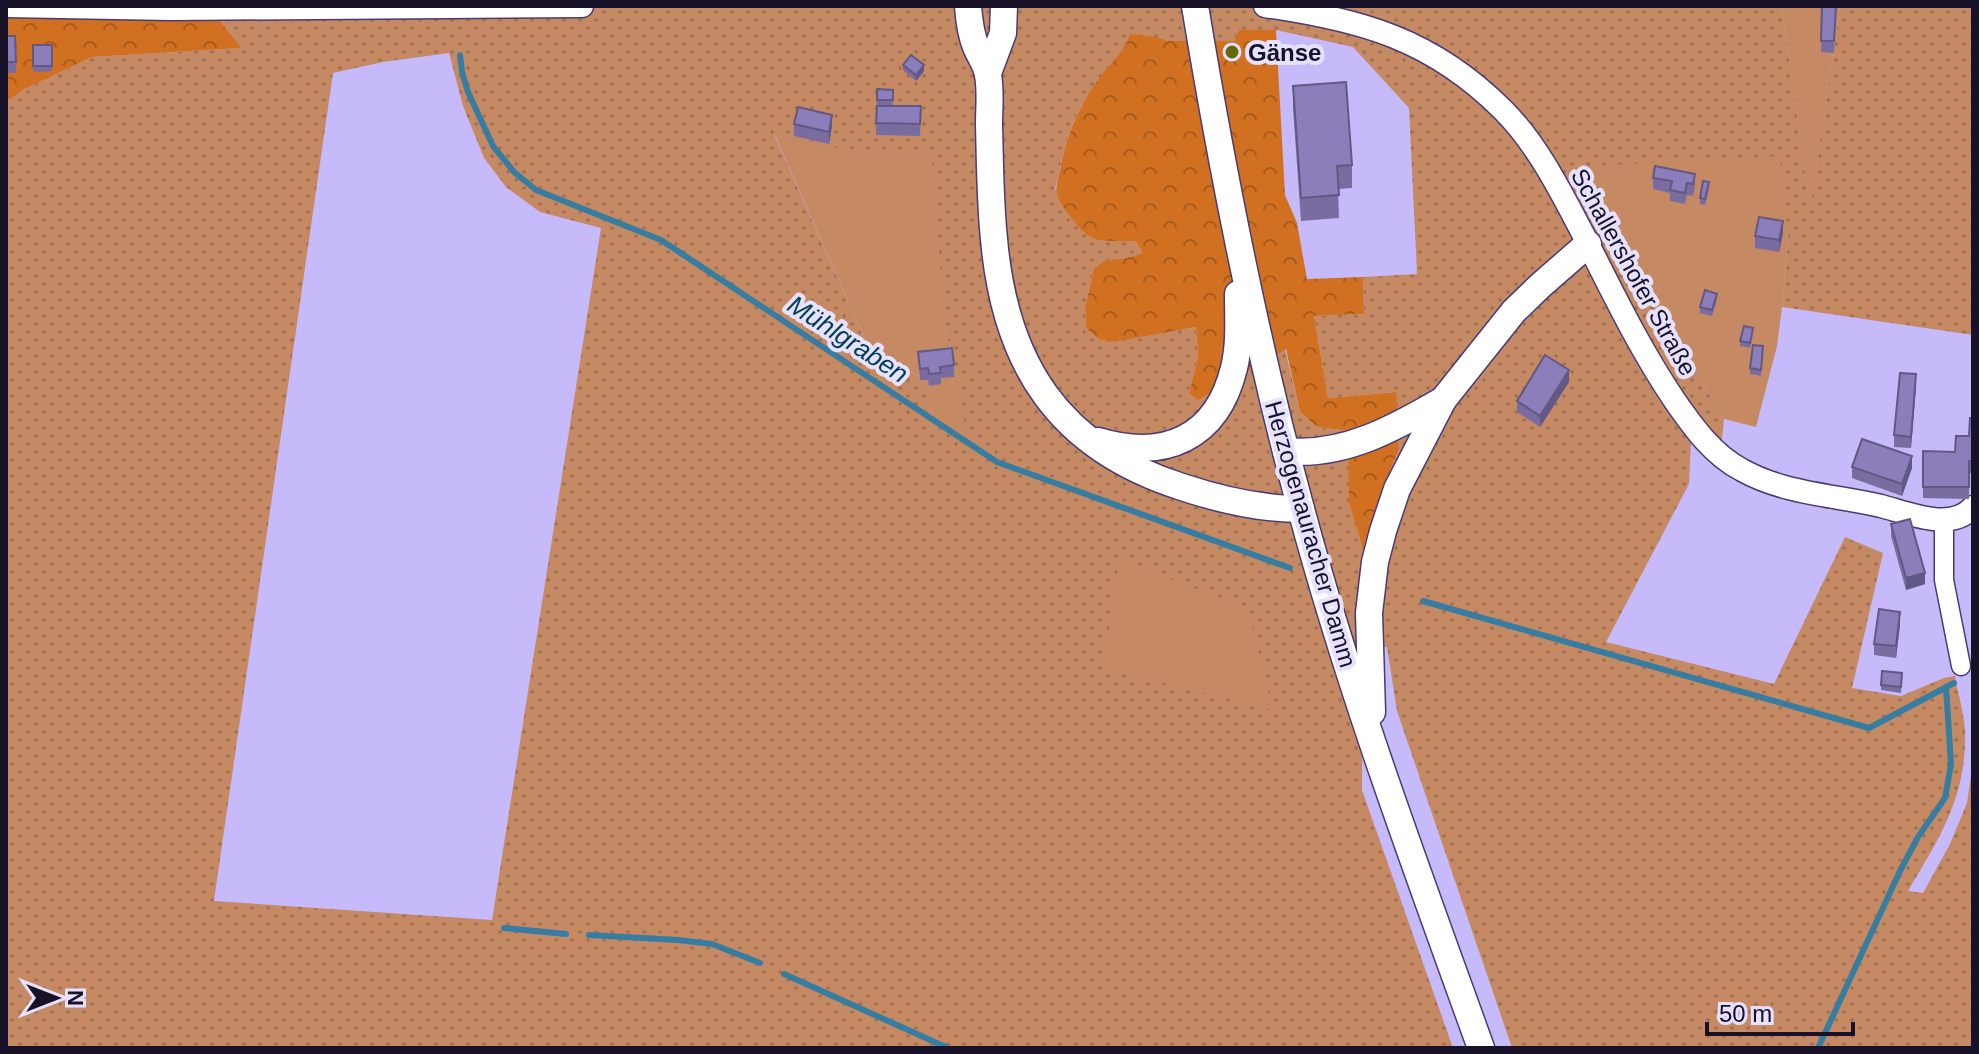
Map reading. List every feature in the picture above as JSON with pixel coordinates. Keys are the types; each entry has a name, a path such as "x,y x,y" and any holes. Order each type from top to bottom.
{"main road":[{"path":"968,6 974,43 988,73"},
{"path":"1004,6 1003,33 988,73 994,242 1011,326 1026,364 1044,395 1065,420 1087,438 1143,474 1235,503 1273,509 1301,509"},
{"name":"Herzogenauracher Damm","path":"1195,6 1236,231 1301,509 1372,741 1481,1048"},
{"path":"1087,438 1128,447 1168,446 1188,437 1214,413 1228,387 1235,365 1238,335 1236,231"},
{"path":"1372,741 1369,613 1375,562 1397,489 1443,400 1514,311 1588,244"},
{"path":"1286,451 1311,452 1346,446 1405,423 1443,400"}],"street":[{"path":"6,6 170,9 582,6"},
{"name":"Schallershofer Straße","path":"1265,6 1349,20 1390,34 1449,64 1488,95 1529,140 1668,389 1717,453 1759,479 1788,489 1944,519"},
{"path":"1961,666 1944,580 1944,519 1960,517 1973,507"}],"shaded area":[{"path":"6,6 1782,6 1810,208 1840,6 1973,6 1973,335 1782,307 1788,235 1648,291 1724,419 1719,469 1691,440 1689,484 1606,642 1774,684 1845,537 1883,553 1852,688 1901,696 1955,676 1965,731 1961,776 1941,834 1908,891 1923,893 1950,844 1967,803 1973,761 1973,1048 1512,1048 1397,711 1387,647 1363,644 1362,790 1453,1048 6,1048 6,99 92,57 240,48 212,12 6,17","holes":["1239,30 1276,30 1353,47 1409,108 1417,274 1363,277 1364,314 1314,316 1328,398 1395,392 1399,449 1385,483 1348,431 1317,427 1300,412 1285,349 1189,393 1198,357 1196,327 1115,342 1086,328 1085,308 1094,268 1106,260 1142,253 1136,241 1055,189 1077,115 1126,44 1157,37 1168,41 1234,41","449,53 463,106 484,158 506,187 540,212 601,228 492,920 214,901 333,73","774,134 827,147 945,330 960,381 930,388 916,374 874,360","1119,561 1247,608 1272,710"]},
{"path":"1782,6 1840,6 1810,211"},
{"path":"774,133 827,147 932,155 945,330 960,381 966,440 926,401 930,388 916,374 874,360"},
{"path":"1780,156 1788,235 1782,307 1777,346 1756,427 1724,419 1648,291 1589,166"},
{"path":"1119,560 1248,608 1273,710 1103,668"}],"green space":[{"path":"213,12 241,48 92,57 6,99 6,17"},
{"path":"1239,30 1276,30 1285,195 1297,223 1307,279 1363,277 1364,314 1314,316 1328,398 1396,392 1399,449 1363,548 1349,502 1348,431 1317,427 1300,412 1286,349 1198,400 1189,393 1198,357 1196,327 1115,342 1099,339 1086,328 1085,308 1094,268 1106,260 1142,253 1136,241 1103,241 1089,236 1075,223 1059,199 1056,189 1058,179 1079,110 1124,48 1130,34 1168,41 1234,41"}],"building":[{"path":"1822,7 1836,7 1834,41 1821,41"},
{"path":"6,36 15,36 16,62 6,62"},
{"path":"33,45 52,45 52,66 33,66"},
{"path":"911,55 924,65 916,75 903,65"},
{"path":"1346,82 1352,165 1337,166 1339,195 1301,198 1293,86"},
{"path":"877,89 893,90 893,100 877,100"},
{"path":"877,106 921,106 920,124 876,123"},
{"path":"798,107 832,115 829,132 794,124"},
{"path":"1655,166 1695,174 1693,184 1687,183 1685,193 1670,190 1672,181 1653,178"},
{"path":"1703,181 1709,182 1705,199 1700,198"},
{"path":"1759,217 1783,221 1779,240 1755,236"},
{"path":"1705,290 1717,294 1712,310 1700,307"},
{"path":"1744,326 1753,328 1750,343 1740,341"},
{"path":"1753,345 1763,346 1761,370 1750,368"},
{"path":"952,348 954,365 940,367 941,373 929,374 928,368 920,369 918,352"},
{"path":"1545,355 1569,370 1540,416 1517,401"},
{"path":"1900,373 1916,374 1911,437 1894,435"},
{"path":"1970,418 1973,418 1973,461 1969,461 1969,487 1923,487 1923,451 1955,452 1956,436 1969,436"},
{"path":"1862,439 1912,456 1902,484 1852,467"},
{"path":"1910,519 1925,573 1906,578 1891,524"},
{"path":"1879,609 1900,612 1896,646 1874,644"},
{"path":"1882,671 1902,673 1901,687 1881,685"}],"waterway":[{"name":"Mühlgraben","path":"460,55 468,92 493,146 514,172 536,190 661,240 997,462 1290,568"},
{"path":"1423,601 1869,728 1954,683"},
{"path":"1818,1048 1900,871 1918,837 1945,798 1951,764 1946,687"},
{"path":"504,928 566,934"},
{"path":"589,935 712,944 760,963"},
{"path":"784,974 948,1048"}],"place":[{"name":"Gänse","path":"1232,52"}]}
